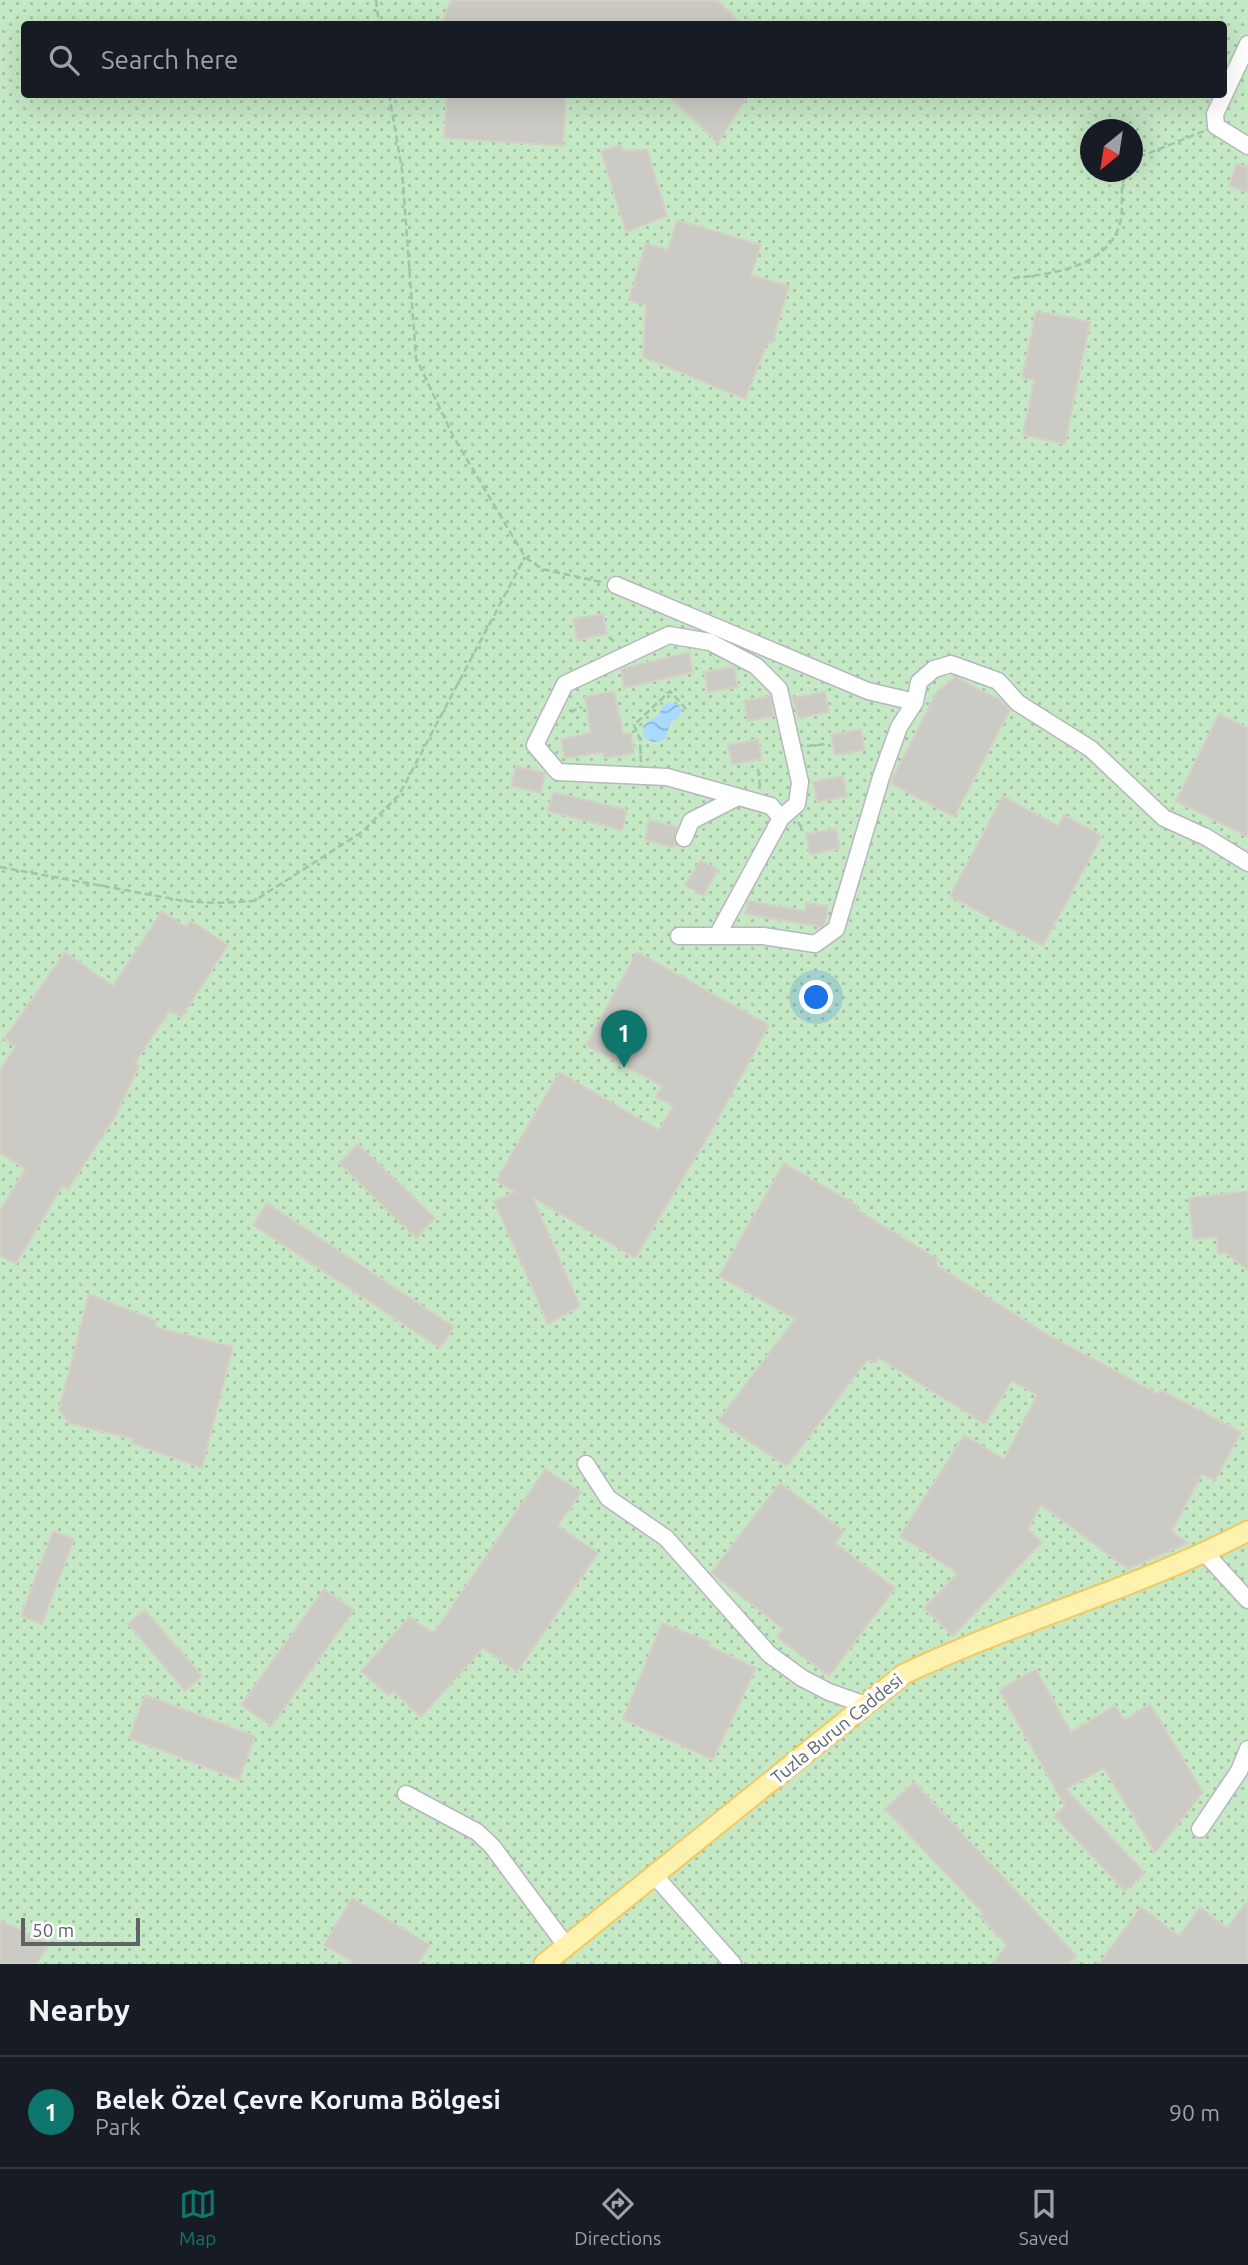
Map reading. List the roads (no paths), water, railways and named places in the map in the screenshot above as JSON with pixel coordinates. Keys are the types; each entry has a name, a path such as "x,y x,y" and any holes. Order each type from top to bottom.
{"main road":[{"name":"Tuzla Burun Caddesi","path":"544,1964 904,1674 961,1647 1205,1553 1248,1531"}],"street":[{"path":"1227,89 1248,44"},
{"path":"1223,98 1215,114 1216,126 1248,146"},
{"path":"616,585 868,691 915,702"},
{"path":"718,934 781,818 797,804 800,782 779,689 756,666 710,642 669,635 565,684 535,745 558,772 667,777 771,806 781,818"},
{"path":"679,936 764,936 815,944 836,929 881,777 899,727 915,702 919,682 934,669 942,666 964,667 998,681 1018,703 1091,748 1164,818 1206,837 1248,863"},
{"path":"684,838 691,821 738,797"},
{"path":"586,1464 608,1498 666,1538 769,1654 802,1678 829,1692 866,1704"},
{"path":"1205,1553 1248,1601"},
{"path":"1200,1829 1239,1771 1248,1749"},
{"path":"406,1794 477,1832 492,1846 567,1947"},
{"path":"655,1876 733,1964"}],"water":[{"path":"667,702 678,704 682,710 670,723 666,738 657,742 650,741 644,737 643,726 657,716"}],"place":[{"name":"Belek Özel Çevre Koruma Bölgesi","path":"624,1068"}]}
